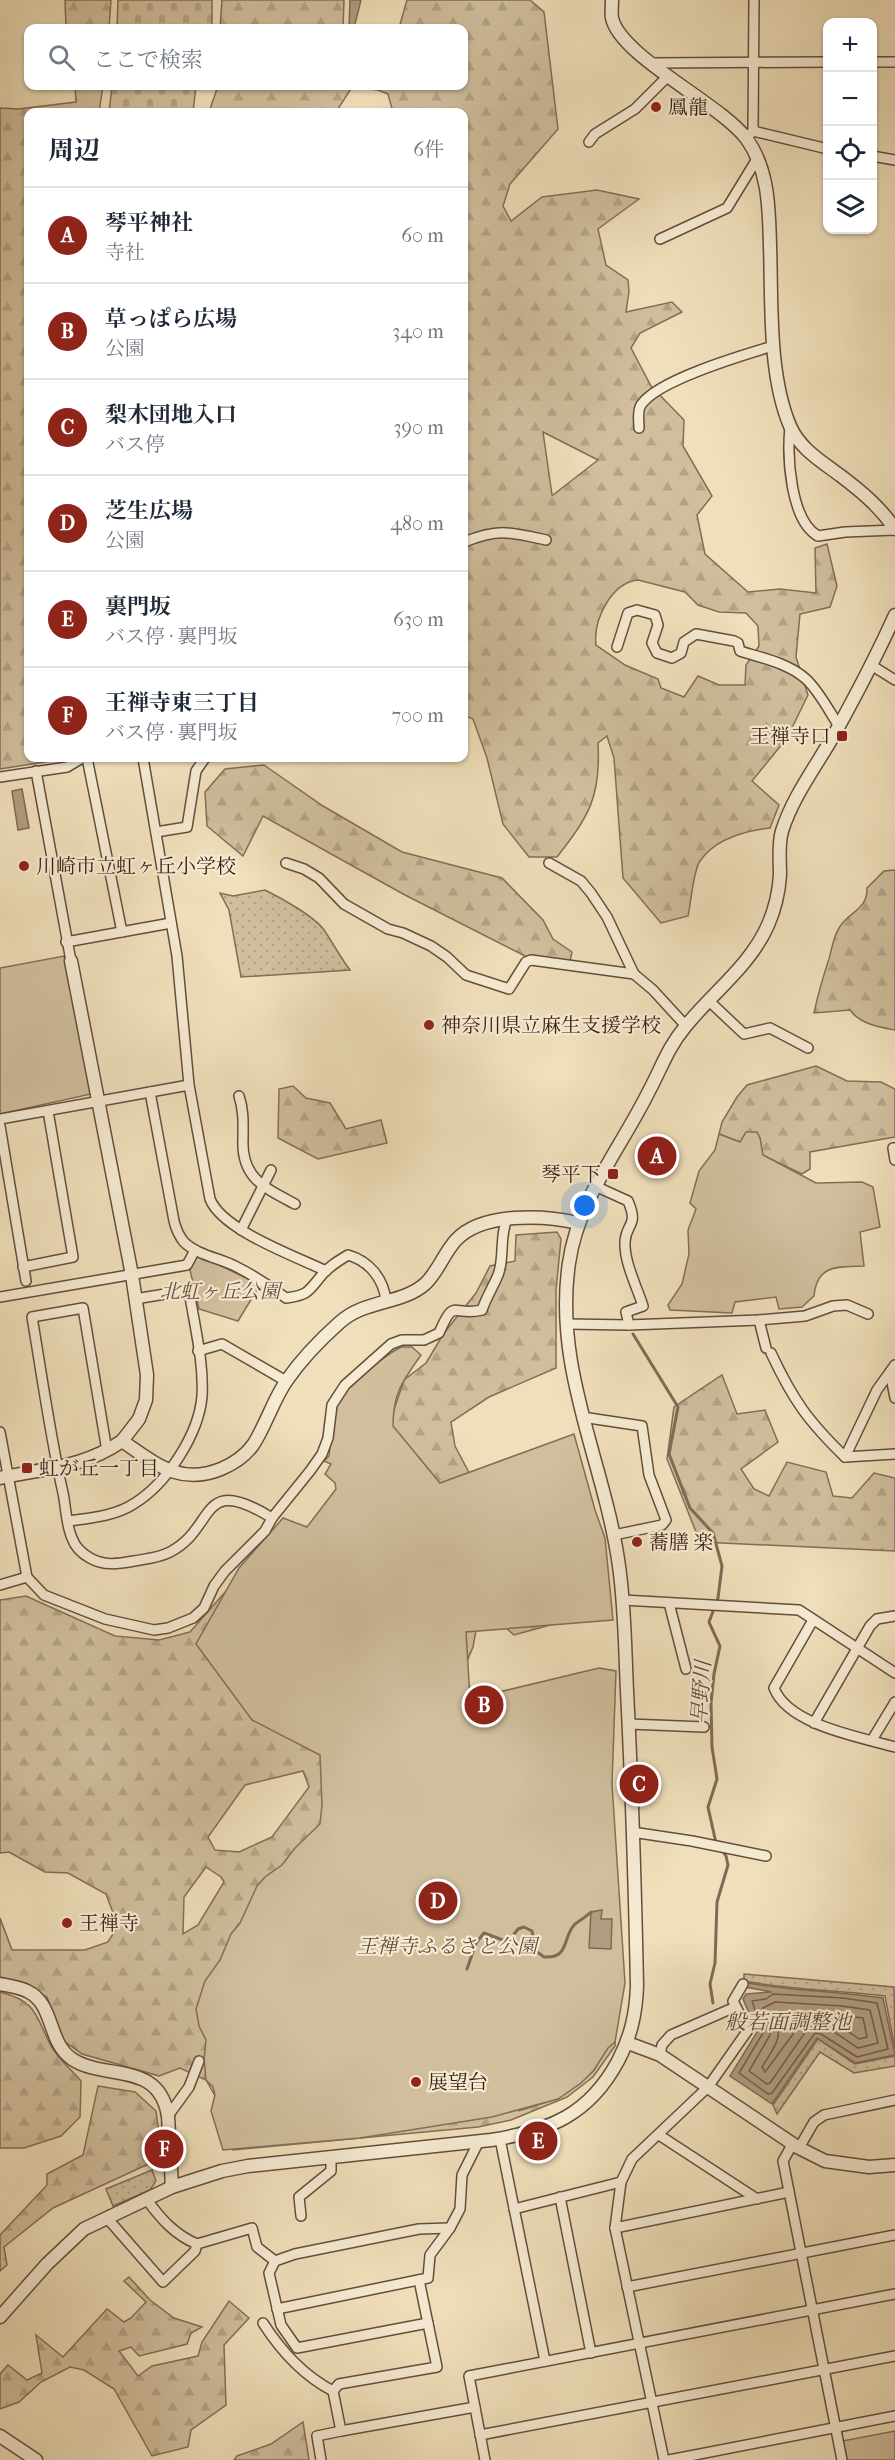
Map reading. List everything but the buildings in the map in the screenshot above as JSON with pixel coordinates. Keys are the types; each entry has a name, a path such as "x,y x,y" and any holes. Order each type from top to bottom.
{"street":[{"path":"612,0 611,17 616,29 624,39 668,76 731,122 750,134 823,148"},
{"path":"754,0 754,62 750,134 766,184 773,346 781,394 790,426 808,451 865,494 884,512 895,530 845,532 818,536 807,529 791,479 787,449 790,426"},
{"path":"652,63 823,62"},
{"path":"877,62 895,62"},
{"path":"589,142 595,134 635,110 668,76"},
{"path":"877,157 895,160"},
{"path":"660,239 727,208 757,159"},
{"path":"639,428 639,408 647,397 689,375 773,346"},
{"path":"468,540 486,533 511,532 546,540"},
{"path":"617,647 628,613 637,609 655,615 658,625 652,643 657,653 672,658 681,653 684,642 696,634 734,641 738,643 740,651 780,664 808,681 839,726"},
{"path":"0,2317 69,2240 84,2229 147,2200 157,2193 222,2171 331,2156 500,2139 547,2126 580,2109 599,2091 628,2043 636,2006 629,1724 622,1600 614,1535 582,1417 568,1347 566,1291 569,1261 578,1223 595,1186 650,1090 666,1052 708,1000 734,975 753,951 768,925 776,902 780,879 781,834 800,793 839,726 895,615"},
{"path":"871,665 895,680"},
{"path":"0,777 68,767 76,762"},
{"path":"88,762 122,932"},
{"path":"144,762 177,956 189,1085 210,1199 214,1209 222,1218 241,1230 326,1271"},
{"path":"156,832 187,827 196,771 202,762"},
{"path":"4,1477 80,1463 107,1451 122,1441 139,1419 146,1400 147,1375 132,1275 66,942 36,771"},
{"path":"286,862 319,878 344,904 388,928 431,946 466,975 498,986 509,989 526,962 531,960 634,974"},
{"path":"549,863 581,881 607,917 634,974 653,990 686,1026"},
{"path":"66,942 171,923"},
{"path":"708,1000 744,1034 770,1028 808,1048"},
{"path":"0,1119 189,1085"},
{"path":"150,1092 174,1221 178,1233 185,1242 195,1250 234,1266 270,1286 286,1298 303,1296 313,1289 326,1271 348,1255 359,1258 376,1274 386,1300"},
{"path":"239,1096 243,1110 244,1155 250,1173 262,1186 295,1204"},
{"path":"23,1267 73,1257 48,1111"},
{"path":"0,1126 26,1281"},
{"path":"895,1148 893,1148 895,1160"},
{"path":"241,1230 271,1170"},
{"path":"595,1186 628,1202 633,1214 633,1223 625,1240 627,1257 643,1306 626,1312 629,1325"},
{"path":"122,1441 169,1471 184,1476 210,1473 240,1458 252,1445 286,1381 299,1364 341,1321 363,1306 407,1294 422,1287 457,1239 476,1226 507,1219 578,1223"},
{"path":"0,1432 4,1477 27,1577 44,1595 105,1619 154,1630 168,1628 193,1618 204,1608 214,1586 225,1571 265,1531 272,1518 322,1454 328,1438 333,1405 345,1385 391,1344 402,1340 424,1340 439,1333 447,1314 453,1310 482,1310 498,1275 507,1219"},
{"path":"0,1297 187,1265 195,1250"},
{"path":"69,1521 116,1512 135,1503 169,1471 188,1440 200,1406 202,1381 189,1290 135,1299"},
{"path":"566,1324 629,1325 759,1320 805,1316 833,1306 847,1305 868,1314"},
{"path":"107,1451 83,1308 33,1317 57,1468 71,1536 79,1550 90,1558 106,1564 120,1564 170,1552 193,1533 210,1509 227,1501 251,1505 272,1518"},
{"path":"759,1320 769,1350 788,1389 803,1413 845,1456 895,1454"},
{"path":"198,1350 222,1344 286,1381"},
{"path":"845,1456 877,1390 892,1369"},
{"path":"892,1369 895,1398"},
{"path":"582,1417 642,1426 649,1475 666,1520 662,1525 614,1535"},
{"path":"0,1585 27,1577"},
{"path":"622,1600 799,1610 895,1673"},
{"path":"669,1603 687,1669"},
{"path":"814,1723 877,1619 895,1616"},
{"path":"813,1620 774,1688 779,1700 814,1723 895,1747"},
{"path":"872,1740 895,1702"},
{"path":"629,1724 704,1727"},
{"path":"632,1832 766,1856"},
{"path":"0,1984 27,1991 43,2005 58,2045 74,2060 132,2075 152,2084 163,2098 168,2116 172,2187"},
{"path":"664,2460 615,2228 621,2182 632,2159 708,2086 747,2030 733,2001 743,1984"},
{"path":"660,2055 662,2045 671,2035 735,2007"},
{"path":"628,2043 660,2055 796,2146 825,2161 869,2167 895,2165"},
{"path":"168,2116 189,2087 199,2061"},
{"path":"842,2460 783,2161 814,2122 824,2115 895,2100"},
{"path":"659,2135 757,2199"},
{"path":"500,2139 545,2361"},
{"path":"277,2309 428,2278 430,2255 450,2228 460,2209 462,2175 479,2141"},
{"path":"301,2216 299,2197 331,2171 331,2156"},
{"path":"514,2208 621,2182"},
{"path":"615,2228 789,2192"},
{"path":"560,2197 591,2353"},
{"path":"147,2200 166,2224 186,2240 197,2244 252,2228 257,2247 275,2261"},
{"path":"107,2218 163,2282 195,2251 197,2244"},
{"path":"428,2323 297,2348 280,2325 269,2273 275,2261 295,2254 419,2229 450,2228"},
{"path":"627,2287 895,2235"},
{"path":"333,2391 339,2384 437,2367 419,2280"},
{"path":"485,2460 469,2376 895,2294"},
{"path":"263,2323 276,2343 309,2377 333,2391 341,2431"},
{"path":"480,2435 895,2356"},
{"path":"321,2460 317,2436 475,2407"},
{"path":"669,2460 895,2416"},
{"path":"0,2436 36,2460"}],"green space":[{"path":"65,0 111,0 109,24 66,24"},
{"path":"118,0 212,0 212,24 117,24"},
{"path":"222,0 344,0 343,24 220,24"},
{"path":"407,0 530,0 544,12 558,129 510,184 503,206 511,221 542,197 597,190 639,199 598,229 606,265 628,280 626,312 672,302 682,312 640,333 631,348 651,386 684,420 683,446 712,496 697,515 705,554 748,592 780,589 816,593 815,548 827,544 837,586 830,607 800,614 796,657 808,695 787,738 752,781 779,805 770,828 731,837 706,853 700,861 694,879 688,916 661,923 623,878 614,758 607,736 598,743 597,778 591,805 557,857 529,857 503,824 487,758 473,719 468,717 468,108 392,108 388,94 378,90 468,90 468,24 400,24","holes":["543,432 598,460 552,495","638,580 685,592 698,605 719,612 746,613 758,626 759,646 746,665 745,685 719,685 698,676 684,697 661,688 658,679 625,665 596,645 598,625 606,604 612,595 628,583"]},
{"path":"75,90 102,90 100,108 26,108 76,102"},
{"path":"112,90 196,90 193,108 109,108"},
{"path":"217,90 350,90 339,108 210,108"},
{"path":"0,108 24,108 24,762 45,762 0,769"},
{"path":"264,765 323,806 402,852 502,878 543,920 553,939 572,952 570,961 529,958 405,895 263,816 243,856 207,826 205,792 225,769"},
{"path":"895,870 895,1030 864,1022 850,1010 814,1013 839,928 861,906 867,888 884,871"},
{"path":"265,890 313,919 324,930 350,970 241,977 229,910 220,893 233,896"},
{"path":"64,956 91,1094 0,1114 0,968"},
{"path":"816,1066 847,1081 881,1082 895,1089 895,1137 810,1152 810,1169 802,1174 762,1155 760,1138 740,1142 719,1134 722,1122 747,1085"},
{"path":"293,1086 306,1098 330,1103 346,1129 381,1120 387,1143 318,1159 278,1138 279,1089"},
{"path":"746,1132 757,1132 763,1155 816,1183 862,1182 873,1187 880,1227 860,1232 864,1266 830,1269 819,1278 814,1296 802,1307 779,1309 776,1297 735,1302 732,1313 670,1310 668,1305 682,1284 689,1254 688,1230 696,1209 690,1203 699,1171 715,1150 719,1134 740,1142"},
{"name":"王禅寺ふるさと公園","path":"557,1232 561,1239 556,1290 556,1368 489,1397 451,1422 455,1446 473,1480 605,1610 514,1635 499,1622 478,1619 473,1647 460,1678 480,1697 614,1892 615,2046 593,2077 567,2097 511,2120 478,2127 233,2150 219,2103 206,2080 180,2068 159,2076 82,2054 64,2041 47,1997 0,1977 0,1918 12,1950 85,1950 108,1942 118,1926 106,1894 68,1873 45,1872 9,1852 0,1853 0,1600 26,1596 115,1636 159,1640 190,1632 226,1591 303,1533 380,1452 404,1380 426,1363 444,1333 476,1293 490,1266 515,1261 516,1235","holes":["303,1771 309,1787 272,1837 239,1852 215,1850 208,1837 245,1785","206,1867 221,1877 224,1882 198,1925 183,1934 184,1897","594,2070 559,2097 518,2111"]},
{"name":"北虹ヶ丘公園","path":"197,1254 260,1285 238,1321 199,1309 190,1270"},
{"name":"王禅寺ふるさと公園","path":"401,1347 412,1347 421,1355 397,1395 393,1426 440,1483 574,1434 605,1538 613,1620 466,1632 470,1699 599,1668 616,1671 612,1784 625,1983 615,2042 581,2083 558,2099 492,2117 360,2138 223,2150 211,2111 215,2095 213,2087 206,2080 204,2059 206,2040 199,2026 196,2009 205,1981 220,1960 257,1886 282,1865 295,1848 320,1824 322,1805 320,1755 252,1720 196,1644 239,1568 283,1518 307,1527 336,1489 335,1483 325,1474 331,1464 324,1461 329,1456 336,1405 350,1386 386,1356"},
{"path":"722,1375 737,1414 765,1410 778,1442 741,1469 754,1489 769,1496 787,1462 826,1472 833,1496 852,1498 874,1473 895,1478 895,1551 700,1542 667,1459 674,1407"},
{"path":"744,1974 894,1987 895,2049 885,1996 762,1984 744,1981"},
{"path":"0,1992 29,2005 54,2051 81,2081 80,2117 61,2136 24,2148 0,2148"},
{"path":"818,2039 855,2064 895,2056 895,2066 854,2073 820,2052 777,2114 773,2105"},
{"path":"98,2086 135,2092 156,2111 160,2140 155,2161 53,2208 4,2247 7,2265 0,2271 0,2235 47,2185 47,2174 83,2155"},
{"path":"152,2170 156,2181 150,2190 113,2206 106,2189"},
{"path":"129,2277 150,2300 174,2318 202,2327 191,2333 187,2344 139,2356 131,2347 119,2351 138,2376 152,2366 198,2356 202,2342 229,2301 249,2318 224,2345 226,2405 191,2430 188,2447 152,2456 114,2389 84,2370 70,2367 41,2382 19,2402 0,2409 0,2374 8,2365 27,2380 42,2373 36,2335 63,2357 107,2309 124,2322 131,2318 146,2302 124,2281"},
{"path":"303,2422 309,2460 234,2460 237,2456 271,2444"},
{"path":"895,2431 895,2460 846,2460 842,2441"}],"water":[{"path":"350,0 361,0 355,24 349,24"},
{"path":"22,789 29,828 18,830 12,791"},
{"path":"602,1910 601,1919 612,1919 611,1949 589,1948 591,1912"},
{"name":"般若面調整池","path":"742,1982 883,1998 895,2055 855,2063 817,2038 772,2104 730,2076 757,2032 743,1999 746,1994 772,1992 745,1987"}],"waterway":[{"name":"早野川","path":"633,1334 678,1407 669,1454 690,1508 713,1533 722,1566 718,1598 709,1622 720,1646 711,1703 712,1747 717,1779 708,1807 716,1843"},
{"name":"早野川","path":"713,2003 710,1984 715,1963 717,1902 728,1865 722,1850"},
{"path":"467,1969 476,1943 484,1933 508,1942 518,1929 524,1927 532,1931 536,1951 544,1957 552,1957 562,1951 575,1924 591,1912"}],"place":[{"name":"鳳龍","path":"656,107"},
{"name":"王禅寺口","path":"842,736"},
{"name":"川崎市立虹ヶ丘小学校","path":"24,866"},
{"name":"神奈川県立麻生支援学校","path":"429,1025"},
{"name":"琴平神社","path":"657,1156"},
{"name":"琴平下","path":"613,1174"},
{"name":"虹が丘一丁目","path":"27,1468"},
{"name":"蕎膳 楽","path":"637,1542"},
{"name":"草っぱら広場","path":"484,1705"},
{"name":"梨木団地入口","path":"639,1784"},
{"name":"芝生広場","path":"438,1901"},
{"name":"王禅寺","path":"67,1923"},
{"name":"展望台","path":"416,2082"},
{"name":"裏門坂","path":"538,2141"},
{"name":"王禅寺東三丁目","path":"164,2149"}]}
